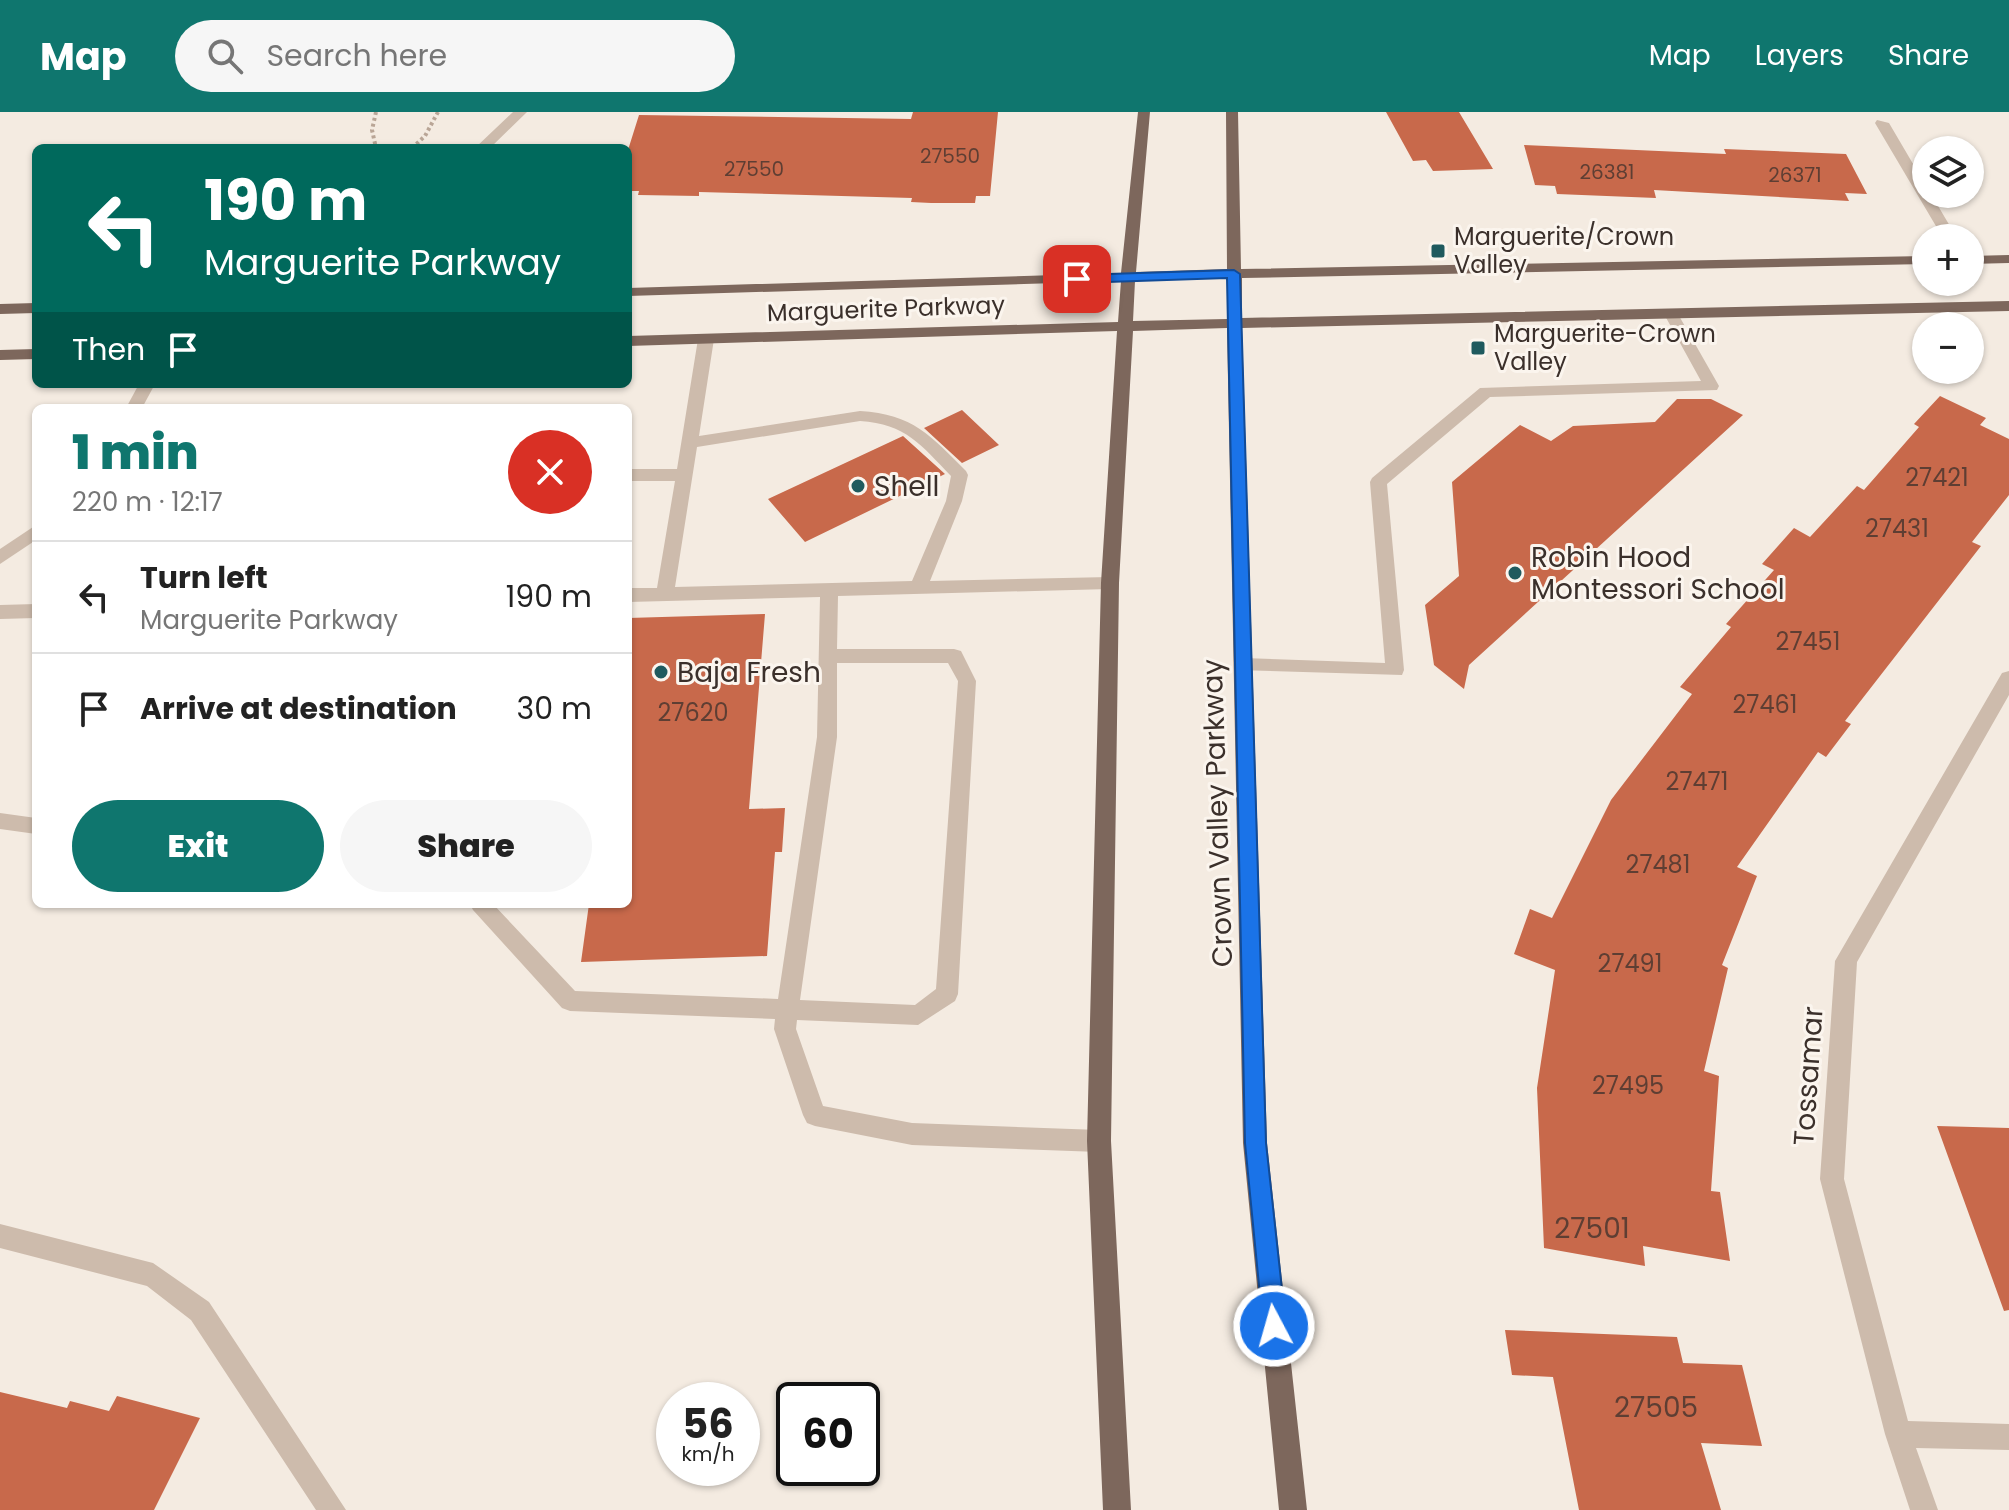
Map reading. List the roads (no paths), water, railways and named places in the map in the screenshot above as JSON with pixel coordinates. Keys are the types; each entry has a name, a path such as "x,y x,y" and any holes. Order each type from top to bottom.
{"main road":[{"path":"1117,1510 1099,1141 1110,583 1128,277 1144,112"},
{"name":"Crown Valley Parkway","path":"1232,112 1234,323 1255,1143 1293,1510"},
{"path":"1984,260 2009,259"},
{"name":"Marguerite Parkway","path":"632,292 1234,274 1912,260"},
{"name":"Marguerite Parkway","path":"632,341 1234,323 2009,306"},
{"path":"0,309 32,308"},
{"path":"0,355 32,354"}],"street":[{"path":"486,144 521,112"},
{"path":"1882,123 1942,224"},
{"path":"1243,665 1395,670 1378,482 1486,392 1711,386 1671,314"},
{"path":"665,595 706,339"},
{"path":"690,443 860,416 886,416 909,424 960,475 954,501 918,588"},
{"path":"632,475 684,475"},
{"path":"0,558 32,534"},
{"path":"632,595 1110,583"},
{"path":"829,590 827,737 785,1029 815,1115 912,1134 1099,1141"},
{"path":"0,612 32,611"},
{"path":"484,908 570,1001 918,1015 947,994 967,681 954,656 828,656"},
{"name":"Tossamar","path":"1924,1510 1898,1434 1832,1179 1846,961 2005,691"},
{"path":"0,821 32,825"},
{"path":"0,1236 153,1275 200,1311 332,1510"},
{"path":"1898,1434 2009,1437"}],"place":[{"name":"Marguerite/Crown Valley","path":"1438,251"},
{"name":"Marguerite-Crown Valley","path":"1478,348"},
{"name":"Shell","path":"858,486"},
{"name":"Robin Hood Montessori School","path":"1515,573"},
{"name":"Baja Fresh","path":"661,672"}]}
